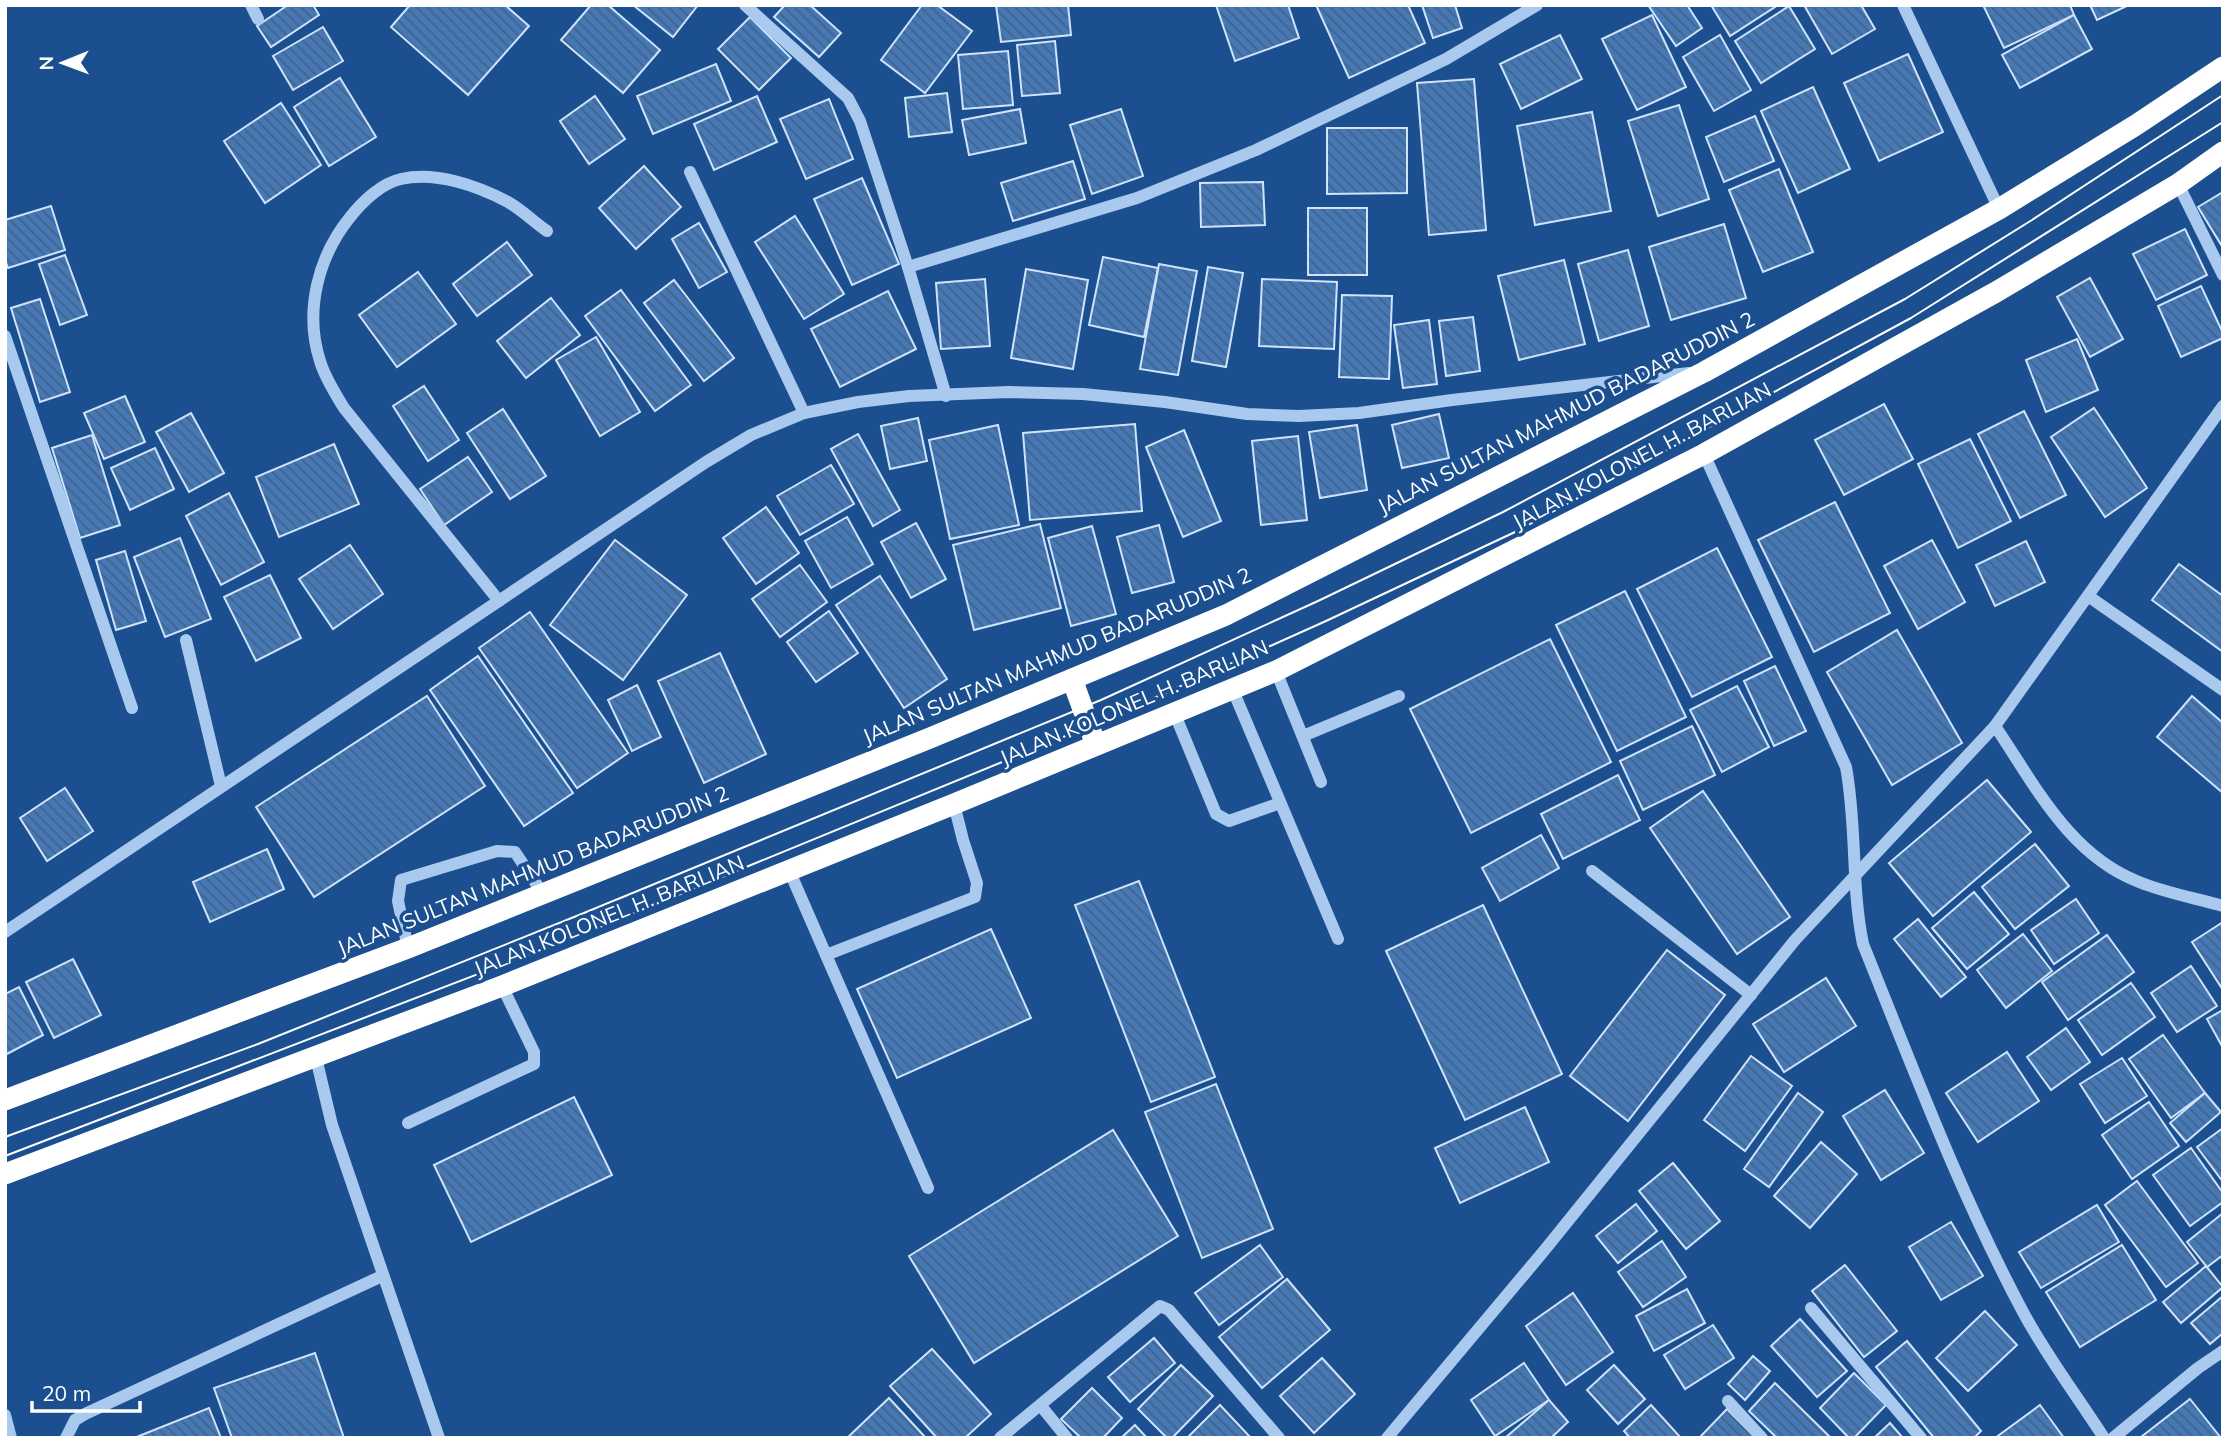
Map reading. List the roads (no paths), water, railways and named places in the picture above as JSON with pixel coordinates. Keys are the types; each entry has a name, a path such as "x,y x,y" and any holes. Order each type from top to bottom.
{"highway":[{"name":"JALAN SULTAN MAHMUD BADARUDDIN 2","path":"5,1100 408,948 1226,615 1704,372 1999,209 2136,125 2223,67"},
{"name":"JALAN KOLONEL H. BARLIAN","path":"5,1174 502,986 1276,671 1704,454 1996,292 2178,184 2223,152"},
{"path":"1072,679 1096,745"}],"street":[{"path":"251,5 258,19"},
{"path":"745,5 848,98 860,121 908,267 946,396"},
{"path":"908,267 1137,198 1244,155 1446,60 1537,5"},
{"path":"1903,5 1999,209"},
{"path":"690,172 804,413"},
{"path":"499,601 344,408 328,383 319,360 314,327 315,296 321,267 338,232 378,190 399,179 425,176 483,191 510,203 547,231"},
{"path":"2178,184 2223,275"},
{"path":"5,336 132,708"},
{"path":"5,932 706,461 751,435 804,413 858,402 909,396 1009,392 1083,394 1247,414 1299,416 1359,413 1704,372"},
{"path":"1387,1438 1543,1252 1795,940 1995,726 2223,406"},
{"path":"1704,454 1846,767 1853,822 1857,916 1863,944 1945,1148 2024,1315 2104,1438"},
{"path":"2088,596 2223,690"},
{"path":"186,639 221,786"},
{"path":"1276,671 1321,782"},
{"path":"1232,688 1338,939"},
{"path":"1303,737 1399,696"},
{"path":"1174,712 1216,814 1229,821 1280,803"},
{"path":"1995,726 2060,823 2088,854 2139,882 2223,906"},
{"path":"826,955 975,897 977,883 954,804"},
{"path":"408,948 398,901 401,880 497,851 515,852 542,894"},
{"path":"789,870 928,1188"},
{"path":"1592,871 1751,995"},
{"path":"408,1123 534,1064 534,1052 502,986"},
{"path":"316,1058 332,1125 439,1438"},
{"path":"66,1438 75,1420 85,1414 382,1276"},
{"path":"1000,1438 1160,1306 1168,1310 1279,1438"},
{"path":"1811,1308 1921,1438"},
{"path":"2113,1438 2198,1368 2223,1351"},
{"path":"1728,1401 1762,1438"},
{"path":"1041,1406 1067,1438"},
{"path":"5,1415 11,1438"}],"tram line":[{"path":"5,1137 258,1044 584,913 1101,700 1318,601 1503,512 1905,299 2223,95"},
{"path":"5,1156 595,929 1107,719 1326,621 1515,532 1911,318 2223,122"}]}
